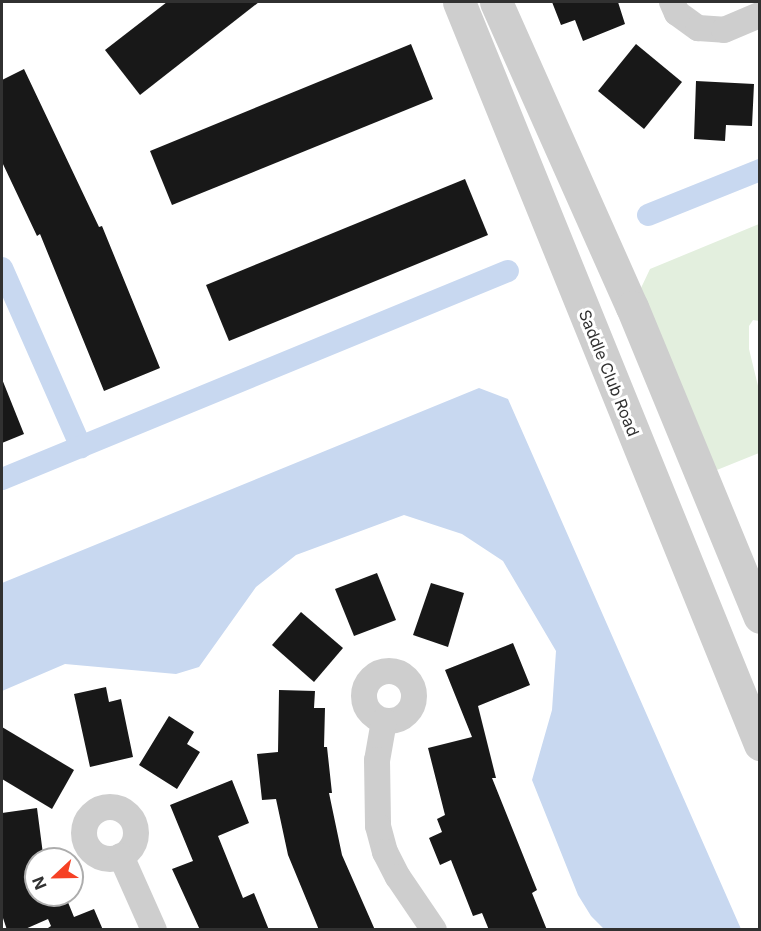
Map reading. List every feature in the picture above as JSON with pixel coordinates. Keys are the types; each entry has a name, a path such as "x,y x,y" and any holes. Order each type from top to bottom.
{"street":[{"name":"Saddle Club Road","path":"459,2 759,744"},
{"path":"496,2 632,307 759,617"},
{"path":"672,2 677,14 698,28 724,30 759,15"},
{"path":"384,721 377,760 378,826 385,852 398,877 434,930"},
{"path":"121,856 154,930"}],"green space":[{"path":"759,224 759,321 753,320 749,326 749,349 759,390 759,453 702,476 632,307 650,269"}],"water":[{"path":"479,388 508,399 741,929 604,929 591,916 578,895 532,780 552,710 556,651 503,561 462,534 404,515 296,555 256,587 199,667 176,674 65,664 2,691 2,583"}],"building":[{"path":"167,2 259,2 140,95 105,50"},
{"path":"552,2 618,2 625,24 583,41 575,20 561,25"},
{"path":"411,44 433,99 172,205 150,151"},
{"path":"636,44 682,82 644,129 598,91"},
{"path":"24,69 99,227 102,226 160,368 104,391 40,234 37,236 2,162 2,80"},
{"path":"696,81 754,84 752,126 726,125 725,141 694,139"},
{"path":"465,179 488,235 229,341 206,285"},
{"path":"2,379 24,434 2,443"},
{"path":"377,573 396,620 354,636 335,589"},
{"path":"431,583 464,593 448,647 413,635"},
{"path":"301,612 343,648 314,682 272,645"},
{"path":"513,643 530,685 478,706 496,778 492,778 537,890 532,893 547,930 489,930 482,913 473,916 451,860 440,865 429,838 442,832 437,819 445,815 428,748 472,737 445,670"},
{"path":"106,687 109,702 121,699 133,757 90,767 74,694"},
{"path":"279,690 315,691 314,708 325,708 324,747 327,747 332,793 329,793 342,855 375,930 319,930 288,855 276,799 262,800 257,754 278,752"},
{"path":"169,716 194,732 187,744 200,752 177,789 139,765"},
{"path":"2,727 74,770 52,809 2,779"},
{"path":"232,780 249,823 218,836 243,898 254,893 269,930 200,930 172,869 193,861 170,805"},
{"path":"37,808 42,847 24,847 24,907 70,907 74,917 94,909 103,930 45,930 51,926 48,919 23,930 7,930 2,915 2,813"}],"waterway":[{"path":"648,215 760,170"},
{"path":"2,268 81,447"},
{"path":"2,479 508,271"}]}
